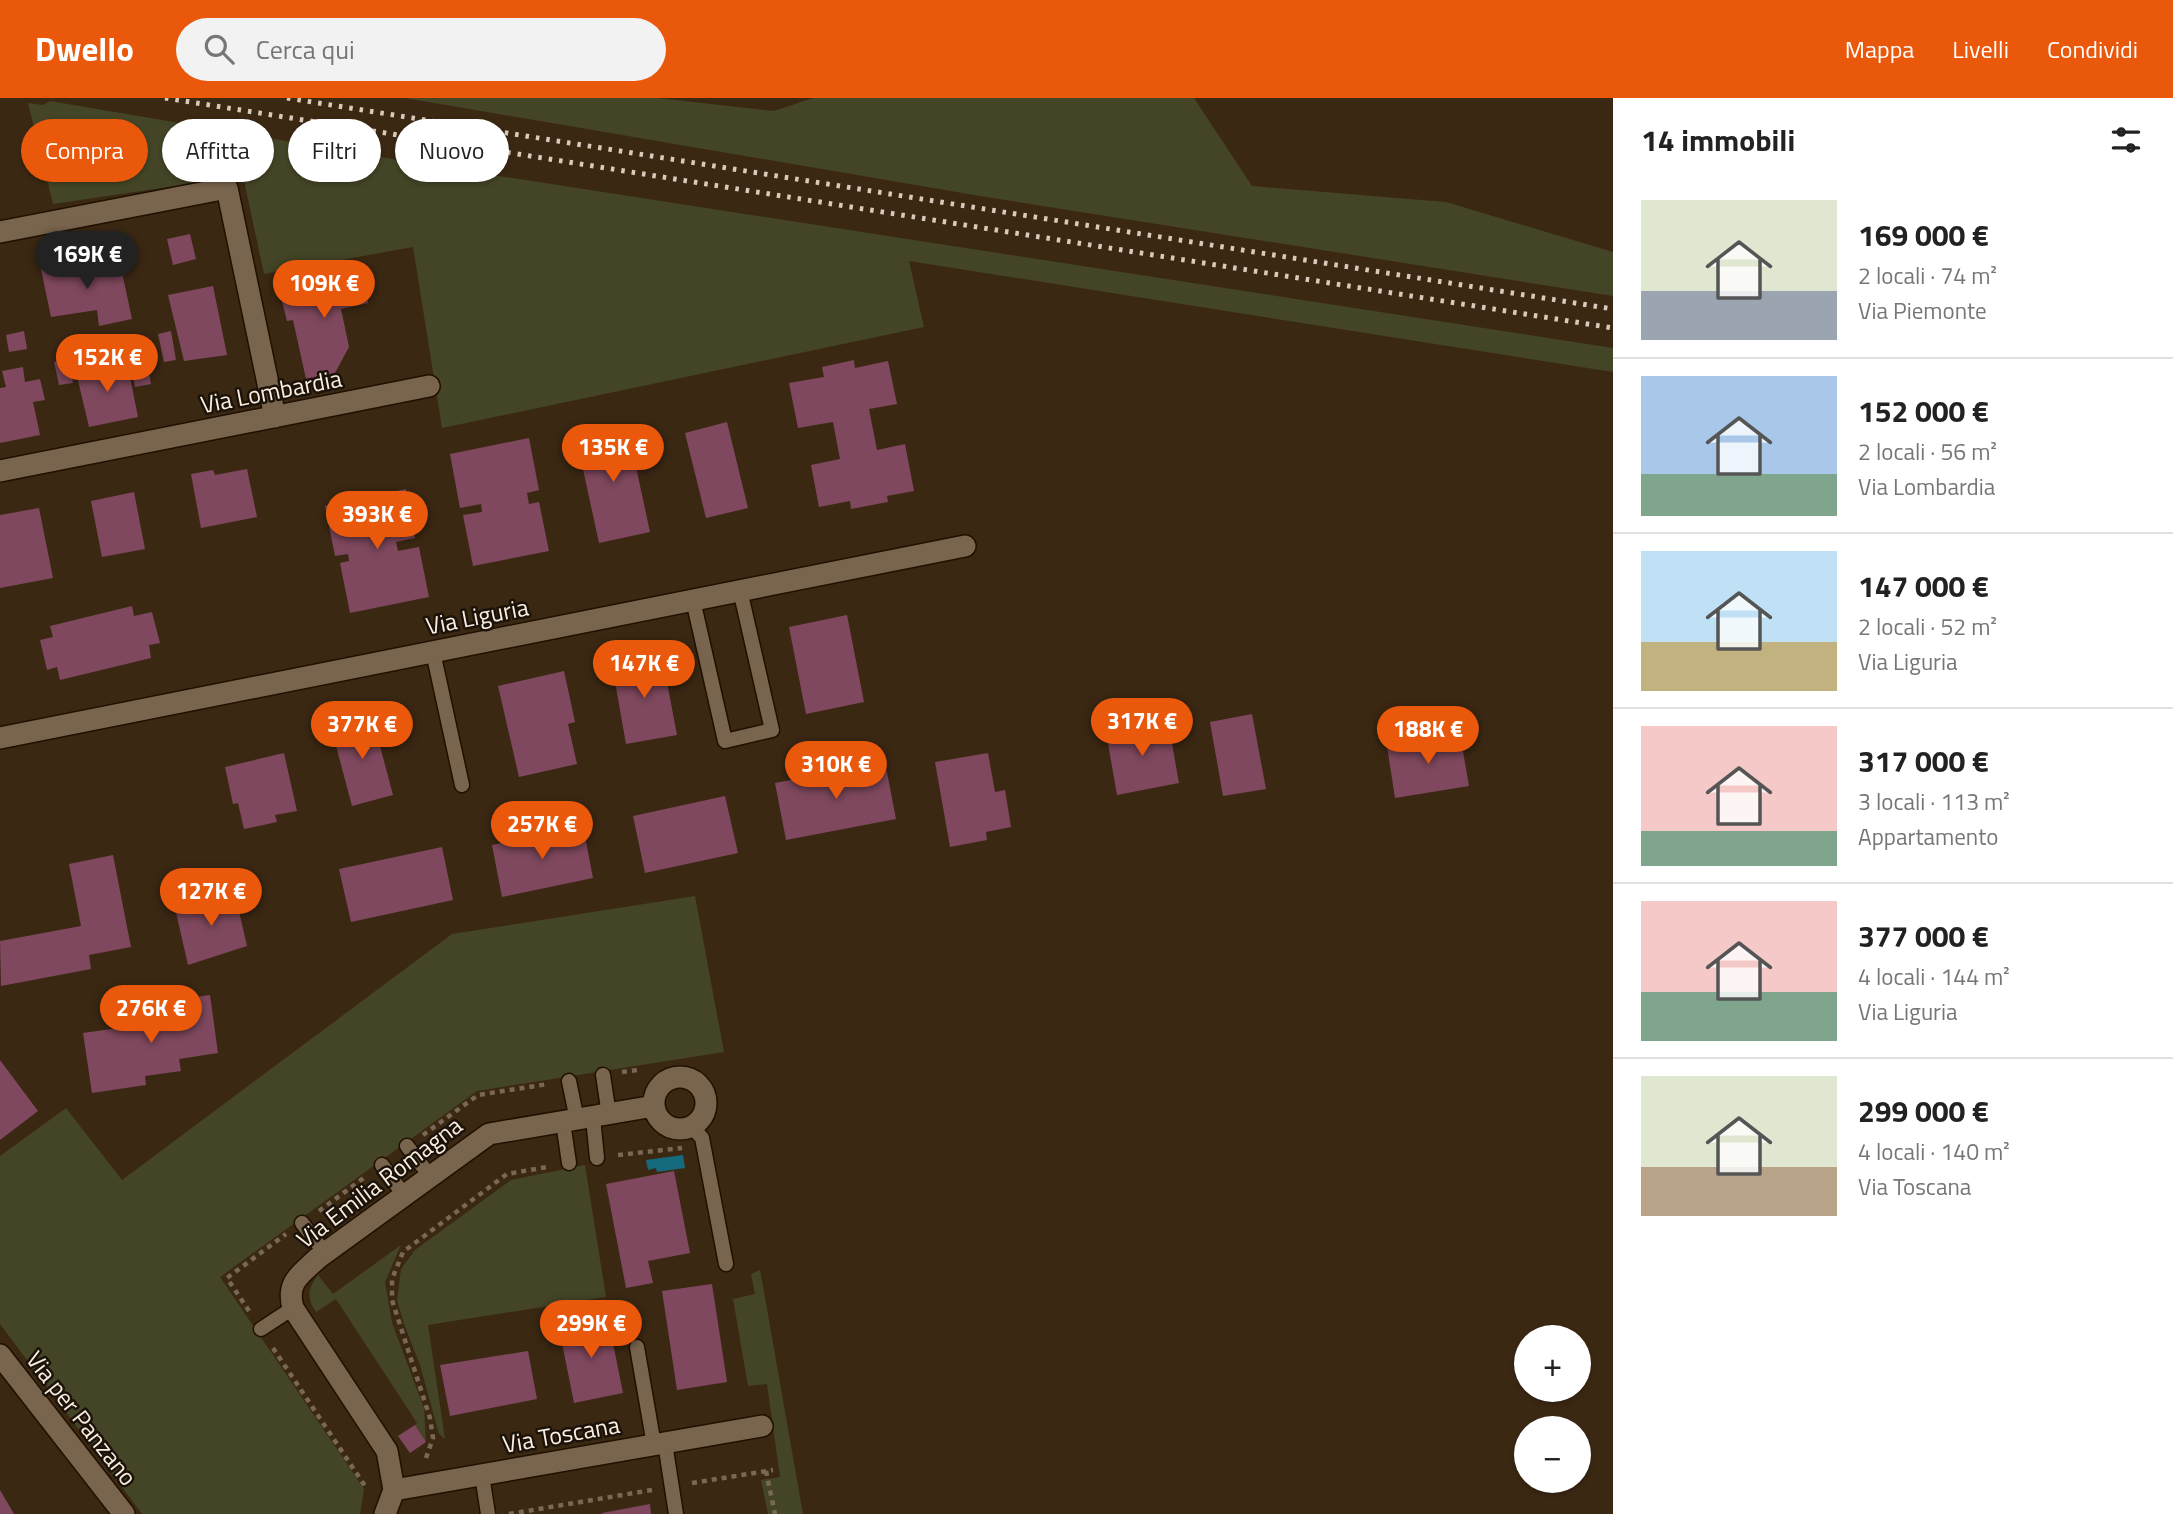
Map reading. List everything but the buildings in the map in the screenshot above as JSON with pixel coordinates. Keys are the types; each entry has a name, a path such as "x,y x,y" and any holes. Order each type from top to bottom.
{"street":[{"path":"0,232 227,188 275,417"},
{"name":"Via Lombardia","path":"0,471 429,386"},
{"name":"Via Liguria","path":"0,738 965,546"},
{"path":"675,1077 691,1079 703,1090 706,1107 696,1132 667,1126 656,1114 656,1091 675,1077"},
{"name":"Via Emilia Romagna","path":"293,1308 289,1293 296,1279 325,1253 489,1134 654,1107"},
{"path":"293,1308 387,1451 394,1490 385,1514"},
{"name":"Via per Panzano","path":"0,1355 124,1514"},
{"name":"Via Toscana","path":"394,1490 762,1426"}],"lane":[{"path":"693,600 725,741 772,730 740,590"},
{"path":"433,652 462,785"},
{"path":"569,1163 603,1075"},
{"path":"569,1081 586,1119 597,1158"},
{"path":"696,1132 726,1264"},
{"path":"407,1146 430,1177"},
{"path":"382,1165 404,1195"},
{"path":"302,1223 325,1253"},
{"path":"261,1329 293,1308"},
{"path":"637,1347 676,1514"},
{"path":"482,1475 488,1514"}],"path":[{"path":"597,1158 682,1148 696,1132"},
{"path":"419,1485 433,1438 421,1387 392,1300 392,1279 403,1252 507,1174 569,1163"},
{"path":"508,1514 774,1469"},
{"path":"766,1471 775,1514"}],"green space":[{"path":"405,98 658,98 774,111 813,98 1194,98 1252,186 1446,202 1613,252 1613,296 980,196"},
{"path":"50,101 162,120 162,182 202,182 53,204 48,182 148,182 148,119 32,119 28,103 43,105"},
{"path":"274,139 288,141 288,182 381,182 381,157 395,159 395,182 509,182 509,178 1613,348 1613,372 909,261 924,327 442,428 413,247 264,274 244,182 274,182"},
{"path":"695,896 724,1052 477,1091 220,1277 364,1489 360,1514 142,1514 0,1324 0,1156 66,1108 122,1180 452,934"},
{"path":"585,1165 606,1297 428,1325 445,1439 439,1434 420,1365 397,1300 401,1269 415,1250 511,1180"},
{"path":"401,1245 385,1282 392,1323 424,1408 426,1442 415,1425 417,1423 336,1299 316,1312 310,1298 310,1289 318,1275 333,1294"},
{"path":"760,1270 803,1514 768,1514 761,1480 780,1477 767,1384 748,1386 733,1299 755,1294 751,1274"}],"water":[{"path":"683,1155 685,1168 657,1172 656,1168 648,1170 646,1160"}],"railway":[{"path":"165,98 1613,328"},
{"path":"287,98 1613,309"}]}
